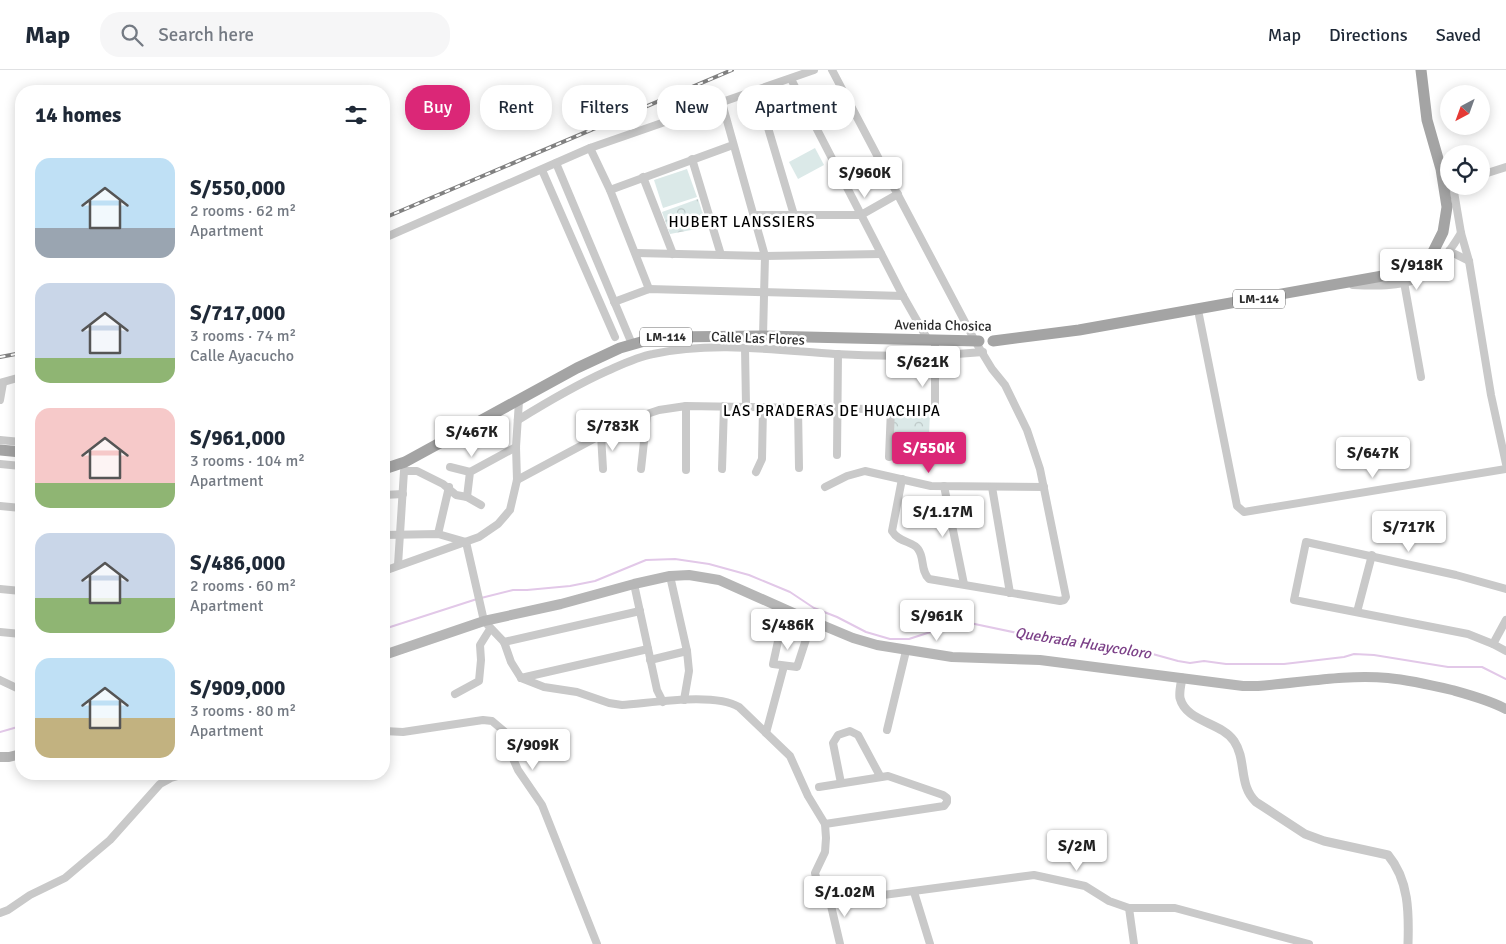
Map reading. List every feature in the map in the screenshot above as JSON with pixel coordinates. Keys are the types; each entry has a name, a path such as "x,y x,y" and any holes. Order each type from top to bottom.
{"main road":[{"name":"LM-114","path":"1421,70 1427,120 1440,165"},
{"name":"Avenida Chosica","path":"390,467 405,462 577,368 632,344 667,337 763,336 993,340 1079,330 1405,272 1419,266 1433,252 1443,232 1447,208 1445,195"},
{"path":"0,450 15,451"},
{"path":"390,653 634,584 689,574 719,580 853,638 906,651 952,657 1040,660 1243,686 1348,677 1388,678 1424,683 1467,694 1506,709"}],"street":[{"path":"772,85 814,70"},
{"path":"832,70 992,369 1005,385 1027,430 1040,469 1066,597 1064,600 1060,601 930,579 923,571 920,551 916,546 896,538 892,531 902,479"},
{"path":"518,480 601,435 659,410 686,406 746,406 935,410 935,356 932,340 903,296 791,79"},
{"path":"727,122 765,256 763,336"},
{"path":"390,235 590,148 657,125"},
{"path":"769,130 794,215"},
{"path":"610,190 733,145"},
{"path":"590,148 610,190 649,288"},
{"path":"692,159 721,255"},
{"path":"556,163 632,344"},
{"path":"1490,172 1506,168"},
{"path":"542,170 614,337"},
{"path":"643,178 673,254"},
{"path":"754,215 861,215 898,194"},
{"path":"1455,195 1461,232 1469,261 1506,464"},
{"path":"1341,284 1378,286 1420,278 1430,271 1449,251 1461,232"},
{"path":"1449,251 1469,261"},
{"path":"636,253 765,256 881,254"},
{"path":"1404,282 1421,377"},
{"path":"614,302 649,288 903,296"},
{"path":"1198,310 1238,506 1244,512 1506,469"},
{"path":"745,348 746,406"},
{"name":"Calle Las Flores","path":"518,420 548,400 632,360 672,350 745,348 838,354 935,356 983,352"},
{"path":"837,455 838,354"},
{"path":"0,400 2,383 15,379"},
{"path":"390,568 479,536 498,524 510,510 518,480 516,447 519,401"},
{"path":"686,406 686,470"},
{"path":"722,469 724,406"},
{"path":"756,472 762,459 763,407"},
{"path":"798,407 799,468"},
{"path":"889,457 891,408"},
{"path":"641,470 647,414"},
{"path":"601,435 603,469"},
{"path":"0,440 15,441"},
{"path":"450,467 470,472 516,447"},
{"path":"0,464 15,465"},
{"path":"398,565 404,471 417,471 449,488 456,495 467,497 481,505"},
{"path":"825,487 846,476 865,471 931,486 1044,488"},
{"path":"467,497 470,472"},
{"path":"944,486 964,584"},
{"path":"992,487 1010,593"},
{"path":"438,534 449,488"},
{"path":"390,495 403,494"},
{"path":"0,506 15,507"},
{"path":"390,535 438,534 466,542"},
{"path":"466,542 487,625 504,642 511,662 521,678 544,687 578,692 609,703 622,705 710,699 731,703 748,715 790,756 808,796 825,824 825,852 816,873 818,885 829,897 838,901 1034,875 1085,886 1109,901 1129,908 1175,908 1309,944"},
{"path":"1506,589 1372,555 1306,542 1294,600 1468,634 1506,651"},
{"path":"1357,612 1372,555"},
{"path":"670,576 687,651 689,670 684,700"},
{"path":"634,584 657,690 663,702"},
{"path":"0,589 15,590"},
{"path":"504,642 640,611"},
{"path":"1493,644 1506,620"},
{"path":"780,632 773,664 797,666 812,621"},
{"path":"455,694 470,688 479,681 480,645 487,625"},
{"path":"0,632 15,633"},
{"path":"521,678 648,650"},
{"path":"650,660 687,651"},
{"path":"887,730 906,651"},
{"path":"766,733 784,666"},
{"path":"1182,678 1180,697 1190,713 1225,731 1234,739 1238,748 1246,788 1256,802 1305,834 1324,841 1388,854 1405,890 1409,918 1408,944"},
{"path":"0,680 15,687"},
{"path":"390,731 404,732 483,720 492,721 499,725 505,732 518,770 542,805 580,896 597,944"},
{"path":"841,783 833,744 838,735 850,731 858,735 880,776"},
{"path":"0,765 4,757"},
{"path":"819,787 888,776 943,795 947,802 944,806 825,824"},
{"path":"0,913 8,910 30,895 65,878 110,840 160,784 167,780"},
{"path":"914,892 930,944"},
{"path":"829,897 840,944"},
{"path":"1129,908 1134,944"}],"green space":[{"path":"815,148 824,165 798,179 789,162"},
{"path":"687,169 697,197 663,208 654,180"},
{"path":"698,199 707,227 670,234 662,212"},
{"path":"893,410 930,412 929,435 892,434"}],"waterway":[{"name":"Quebrada Huaycoloro","path":"481,598 513,590 570,586 595,581 646,560 675,559 709,564 749,575 790,592 814,608 866,632 890,639 909,639 952,625 970,623 1046,639 1149,653 1190,663 1204,661 1226,664 1284,664 1344,657 1354,654 1374,655 1448,667 1482,667 1506,679"},
{"name":"Quebrada Huaycoloro","path":"390,627 477,599"},
{"name":"Quebrada Huaycoloro","path":"0,732 15,728"}],"railway":[{"path":"390,215 732,70"},
{"path":"0,357 15,354"}],"district":[{"name":"HUBERT LANSSIERS","path":"742,222"},
{"name":"LAS PRADERAS DE HUACHIPA","path":"832,411"}]}
